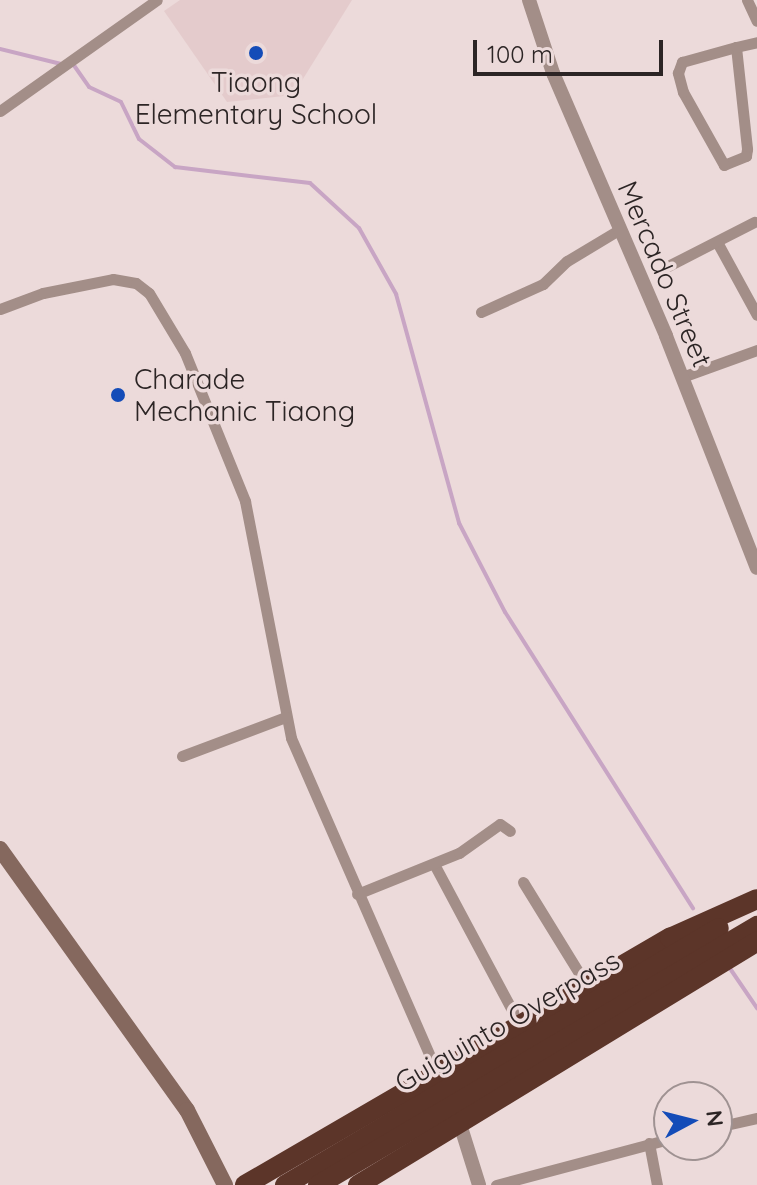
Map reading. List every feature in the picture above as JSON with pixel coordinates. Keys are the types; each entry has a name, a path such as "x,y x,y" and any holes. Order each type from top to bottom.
{"highway":[{"path":"245,1185 439,1076 670,938 757,902"},
{"name":"Guiguinto Overpass","path":"318,1185 435,1106 757,902"},
{"name":"Guiguinto Overpass","path":"285,1185 435,1106 757,926"},
{"path":"358,1185 757,941"}],"main road":[{"path":"0,849 187,1110 225,1185"}],"street":[{"path":"0,111 157,0"},
{"name":"Mercado Street","path":"529,0 617,231 682,377 757,568"},
{"path":"747,0 757,21"},
{"path":"736,47 747,149 746,156 724,165 683,92 678,73 682,62 736,47 757,42"},
{"path":"668,266 754,222"},
{"path":"481,312 543,284 567,261 617,231"},
{"path":"717,242 757,315"},
{"path":"0,309 43,293 113,279 136,283 149,293 185,353 245,501 286,717 303,771 439,1076"},
{"path":"682,377 757,350"},
{"path":"182,756 286,717"},
{"path":"357,894 434,864 500,824 510,831"},
{"path":"434,864 513,1012 516,1029"},
{"path":"523,882 587,986"},
{"path":"733,1123 757,1118"},
{"path":"459,1121 479,1185"},
{"path":"496,1185 653,1142"},
{"path":"649,1143 657,1185"}],"shaded area":[{"name":"Tiaong Elementary School","path":"180,0 352,0 293,95 227,102 164,11"}],"waterway":[{"path":"0,49 61,64"},
{"path":"73,64 89,87 121,102 139,139 175,167 310,183 359,228 396,294 459,523 505,612 693,908"},
{"path":"729,967 757,1008"}],"place":[{"name":"Tiaong Elementary School","path":"256,53"},
{"name":"Charade Mechanic Tiaong","path":"118,395"}]}
